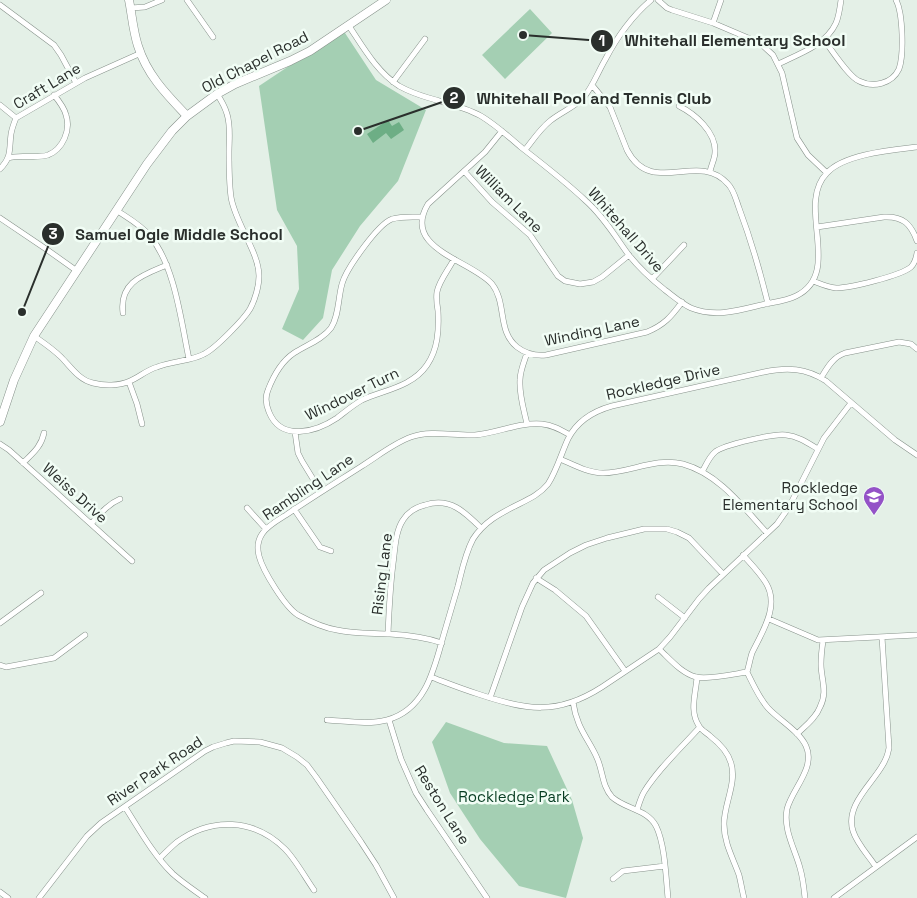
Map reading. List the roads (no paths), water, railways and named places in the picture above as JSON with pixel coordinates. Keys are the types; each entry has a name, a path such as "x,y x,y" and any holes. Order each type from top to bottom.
{"street":[{"path":"162,0 145,7 130,4 136,37 148,68 156,82 187,116"},
{"path":"187,0 213,37"},
{"name":"Old Chapel Road","path":"0,422 14,380 34,336 157,149 172,131 187,116 217,94 310,51 386,0"},
{"path":"525,150 542,128 582,99 592,85 620,33 651,0"},
{"path":"658,0 667,8 713,23 760,43 770,52 778,64 784,81 797,138 808,155 827,173"},
{"path":"713,23 721,0"},
{"path":"778,64 824,40 836,24 841,0"},
{"path":"824,40 856,79 869,84 887,82 898,70 901,58 902,26 900,10 896,0"},
{"path":"0,5 54,45 76,83"},
{"name":"Whitehall Drive","path":"349,26 373,61 393,82 410,91 481,116 588,202 629,256 652,280 682,302 701,311 716,313 732,312 787,300 801,293 813,281"},
{"path":"393,82 425,39"},
{"name":"Craft Lane","path":"0,169 8,158 11,132 16,118 96,72 141,52"},
{"path":"592,85 610,108 630,157 640,167 655,173 710,172 730,186 751,241 768,304"},
{"path":"34,336 52,349 78,375 88,382 107,385 129,382 163,364 197,357 210,351 245,315 252,303 259,276 256,261 240,226 231,200 229,125 226,111 217,94"},
{"path":"8,158 15,156 43,156 52,153 59,147 66,136 68,124 64,108 54,95"},
{"path":"0,105 16,118"},
{"path":"679,106 691,113 712,137 715,150 710,172"},
{"path":"422,218 428,204 485,152 502,131"},
{"path":"917,147 880,152 843,162 834,166 822,179 817,191 818,265 813,281 826,286 840,288 888,277 901,273 911,266 915,261 917,253"},
{"name":"William Lane","path":"464,171 492,202 530,235 558,276 565,281 574,284 593,282 629,256"},
{"path":"116,210 149,234 166,265 174,290 188,359"},
{"path":"817,227 893,217 901,219 907,224 917,241"},
{"path":"0,218 46,248 76,271"},
{"name":"Winding Lane","path":"422,218 422,226 430,243 481,275 493,286 498,297 506,333 514,345 527,354 538,356 553,354 647,332 668,320 682,302"},
{"name":"Windover Turn","path":"422,218 393,219 381,227 353,264 342,284 335,319 331,328 314,342 292,354 275,376 267,393 266,400 274,421 279,426 295,432 311,430 334,420 361,401 414,378 432,358 438,338 437,290 454,259"},
{"path":"652,280 684,245"},
{"path":"123,313 123,296 132,283 166,265"},
{"path":"821,378 832,361 845,353 899,342 911,344 917,349"},
{"path":"527,354 520,381 520,391 527,424"},
{"name":"Rockledge Drive","path":"327,720 373,722 390,720 415,704 424,692 431,677 469,547 482,528 492,518 539,493 547,485 570,435 585,419 596,411 764,372 790,368 810,372 821,378 895,440 916,453"},
{"path":"129,382 142,424"},
{"path":"431,677 518,706 558,706 573,702 593,692 659,648 685,618 699,598 777,524 789,507 824,438 851,403"},
{"name":"Rambling Lane","path":"442,643 415,636 334,630 313,622 293,611 269,579 259,556 259,540 263,532 294,509 394,445 411,437 423,434 476,434 527,424 551,425 570,435"},
{"path":"295,432 298,453 321,492"},
{"path":"23,464 40,445 44,433"},
{"path":"702,472 711,457 719,449 765,437 790,436 818,449"},
{"name":"Weiss Drive","path":"0,444 132,561"},
{"path":"560,459 595,473 612,472 650,464 682,464 702,472 724,487 768,533"},
{"path":"91,524 106,508 120,499"},
{"name":"Rising Lane","path":"388,634 394,552 399,528 404,518 419,507 434,502 443,503 461,509 482,528"},
{"path":"247,508 266,529"},
{"path":"294,509 320,547 331,551"},
{"path":"490,698 522,607 536,578 560,559 596,540 639,530 658,528 671,530 685,536 723,574"},
{"path":"744,555 763,577 769,589 771,601 768,619 752,652 747,672 767,707 797,734 806,746 808,753 808,762 786,814 789,838 800,867 805,898"},
{"path":"536,578 555,590 586,616 625,671"},
{"path":"0,623 41,593"},
{"path":"658,597 685,618"},
{"path":"768,619 813,638 823,640 917,635"},
{"path":"0,665 6,667 54,658 85,635"},
{"path":"876,867 852,830 852,820 858,800 881,768 889,748 882,637"},
{"path":"797,734 815,716 822,702 824,685 821,666 823,640"},
{"path":"659,648 683,671 697,677 747,672"},
{"path":"697,677 694,702 699,728 723,748 731,761 732,784 724,824 728,848 738,874 744,898"},
{"path":"573,702 579,725 599,762 607,790 615,799 648,816 656,827 661,838 668,898"},
{"name":"Reston Lane","path":"390,720 401,759 416,793 487,898"},
{"path":"637,810 644,792 652,781 699,728"},
{"name":"River Park Road","path":"39,898 87,836 101,823 205,751 226,743 249,741 282,748 307,765 366,850 394,898"},
{"path":"125,807 144,837 172,872 205,898"},
{"path":"160,858 176,842 209,826 222,824 246,826 268,835 286,850 314,890"},
{"path":"834,898 917,837"},
{"path":"613,879 622,871 664,866"},
{"path":"0,892 8,898"}],"place":[{"name":"Whitehall Elementary School","path":"523,35"},
{"name":"Whitehall Pool and Tennis Club","path":"358,131"},
{"name":"Samuel Ogle Middle School","path":"22,312"},
{"name":"Rockledge Elementary School","path":"874,516"}],"park label":[{"name":"Rockledge Park","path":"514,797"}]}
